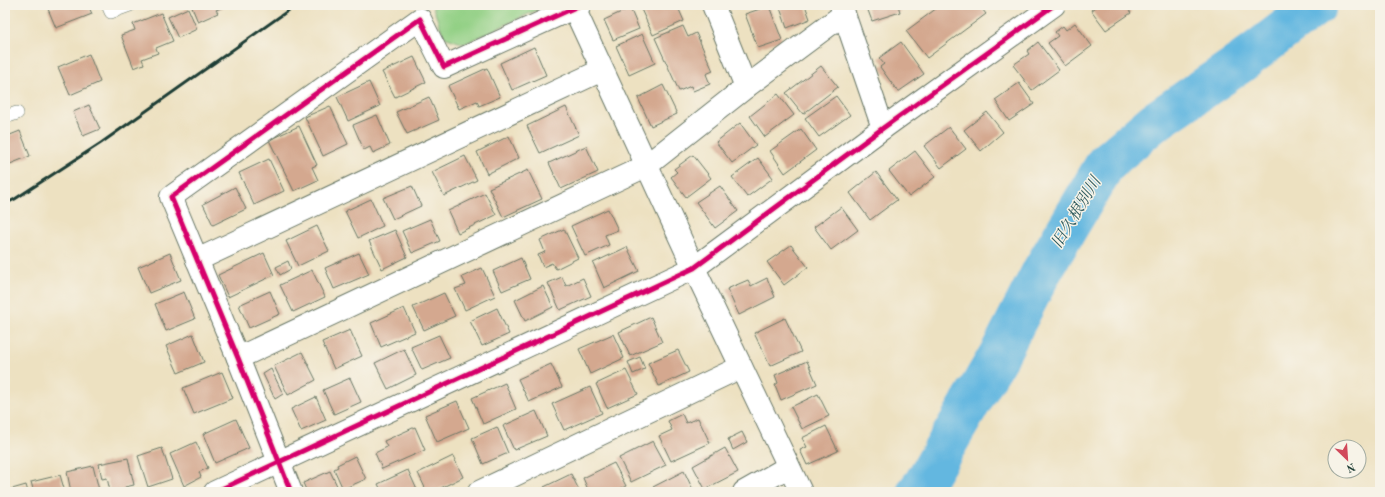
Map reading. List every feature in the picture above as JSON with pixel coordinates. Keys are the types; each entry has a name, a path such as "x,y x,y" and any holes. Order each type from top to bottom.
{"street":[{"path":"713,5 746,87"},
{"path":"215,492 694,268 883,128 1054,5"},
{"path":"291,492 238,358 171,197 420,19 444,67 577,7 602,70 646,166 801,492"},
{"path":"238,358 646,166 843,9 883,128"},
{"path":"197,260 602,70"},
{"path":"479,492 741,367"},
{"path":"744,492 788,467"}],"lane":[{"path":"108,5 111,12 130,5"}],"green space":[{"path":"432,5 548,5 464,44 444,37"}],"building":[{"path":"57,5 88,5 92,14 56,28 48,9"},
{"path":"191,5 228,5 216,10 218,13 198,22"},
{"path":"639,5 677,5 684,21 653,35"},
{"path":"779,5 805,5 810,19 787,28"},
{"path":"866,5 898,5 900,12 872,21"},
{"path":"941,5 979,5 986,14 927,58 906,31"},
{"path":"1098,5 1125,5 1131,13 1106,30 1091,10"},
{"path":"769,6 782,40 758,48 745,14"},
{"path":"188,8 197,29 178,38 168,17"},
{"path":"630,8 639,29 613,40 604,20"},
{"path":"161,13 173,41 156,48 158,53 142,59 144,64 134,68 121,35 135,30 133,24"},
{"path":"1075,23 1092,46 1065,66 1048,43 1058,36 1055,32 1063,26 1066,30"},
{"path":"683,26 688,37 696,33 713,71 706,74 710,84 693,91 691,86 679,91 655,38"},
{"path":"642,34 655,63 629,75 616,46"},
{"path":"901,42 924,74 898,92 880,67 884,64 879,58"},
{"path":"1038,42 1059,70 1032,90 1013,65 1029,54 1027,51"},
{"path":"534,47 546,75 512,90 500,63"},
{"path":"89,54 100,82 70,95 58,67"},
{"path":"414,57 426,82 395,97 382,72"},
{"path":"821,66 838,87 803,114 786,93"},
{"path":"487,68 500,97 479,106 477,101 459,109 448,86"},
{"path":"369,82 380,106 348,121 337,97"},
{"path":"1019,83 1034,104 1009,121 995,100"},
{"path":"663,85 677,114 651,126 638,98"},
{"path":"778,94 794,115 765,137 750,116"},
{"path":"836,96 850,115 819,137 805,118"},
{"path":"429,97 439,120 407,134 396,112"},
{"path":"89,105 100,129 83,136 73,112"},
{"path":"330,106 348,144 323,156 305,117"},
{"path":"566,107 579,135 540,153 527,126"},
{"path":"987,112 1003,132 981,151 964,130"},
{"path":"377,115 390,145 373,153 370,147 364,150 353,125"},
{"path":"740,123 756,145 732,163 716,142"},
{"path":"299,126 317,165 312,167 318,180 294,191 269,140"},
{"path":"949,127 966,149 941,168 924,146"},
{"path":"801,129 816,150 785,173 770,151"},
{"path":"20,131 30,156 5,166 5,137"},
{"path":"509,136 519,158 487,174 477,152"},
{"path":"586,146 598,172 561,189 549,163"},
{"path":"915,151 935,177 909,197 889,171"},
{"path":"693,155 711,178 686,197 671,177 677,172 674,169"},
{"path":"465,156 477,180 444,196 432,172"},
{"path":"758,158 773,178 747,197 732,177"},
{"path":"269,159 284,191 254,205 239,173"},
{"path":"528,170 542,199 503,217 489,188"},
{"path":"876,172 897,200 870,220 850,193"},
{"path":"412,186 421,206 393,219 383,198"},
{"path":"720,186 738,211 715,228 696,202"},
{"path":"235,187 246,209 213,225 203,204"},
{"path":"485,193 496,215 458,233 448,211"},
{"path":"371,199 383,226 358,238 345,211"},
{"path":"841,207 858,230 831,250 814,227"},
{"path":"608,209 618,230 605,235 609,245 585,256 571,226"},
{"path":"430,219 440,241 412,253 402,231"},
{"path":"317,226 329,251 298,266 286,241"},
{"path":"564,229 578,258 556,269 552,263 543,267 538,255 545,252 540,240"},
{"path":"395,230 407,257 382,269 369,241"},
{"path":"791,245 808,267 784,285 767,262"},
{"path":"627,247 639,271 604,288 593,263"},
{"path":"170,253 181,280 149,293 138,267"},
{"path":"264,253 274,275 228,297 218,275"},
{"path":"359,253 369,274 334,289 325,268"},
{"path":"521,258 530,279 502,291 493,271"},
{"path":"288,261 291,269 280,275 276,267"},
{"path":"482,268 495,296 465,310 455,289 466,285 462,277"},
{"path":"312,270 325,297 293,312 280,285"},
{"path":"562,277 566,286 583,278 591,296 560,310 548,283"},
{"path":"767,278 775,297 739,315 727,289 748,280 751,286"},
{"path":"543,286 553,307 525,321 515,300"},
{"path":"270,291 280,314 249,328 239,305"},
{"path":"184,292 195,319 166,331 155,304"},
{"path":"444,293 455,316 424,330 413,307"},
{"path":"404,308 415,332 381,347 371,323"},
{"path":"497,308 509,334 482,346 470,321"},
{"path":"651,317 662,342 630,356 619,332"},
{"path":"785,318 801,352 770,366 754,333"},
{"path":"350,330 362,356 334,369 322,342"},
{"path":"193,334 204,362 178,373 166,346"},
{"path":"613,334 624,358 590,374 579,349"},
{"path":"439,335 450,358 422,370 411,347"},
{"path":"404,349 416,375 388,389 375,363"},
{"path":"678,350 689,372 659,386 648,363"},
{"path":"302,352 316,380 288,395 274,366"},
{"path":"640,357 645,369 633,374 628,362"},
{"path":"807,361 817,384 781,400 775,385 778,383 775,375"},
{"path":"551,364 562,387 529,402 518,379"},
{"path":"271,369 283,394 275,399 263,374"},
{"path":"626,370 638,394 607,408 596,384"},
{"path":"222,372 233,398 194,414 183,388"},
{"path":"350,378 361,402 334,414 323,390"},
{"path":"505,383 516,409 483,424 472,398"},
{"path":"590,387 602,413 564,430 552,404"},
{"path":"818,394 829,416 802,429 791,407"},
{"path":"316,397 326,420 301,431 291,409"},
{"path":"457,401 469,428 437,442 425,415"},
{"path":"536,411 547,436 514,450 503,426"},
{"path":"682,414 686,423 698,418 710,443 671,461 659,436 672,430 668,421"},
{"path":"236,419 249,448 215,463 203,434"},
{"path":"826,426 838,451 807,465 800,450 807,447 802,438"},
{"path":"415,427 425,450 382,469 375,453 387,447 384,441"},
{"path":"497,427 508,453 483,464 472,438"},
{"path":"742,432 747,442 733,450 728,439"},
{"path":"653,441 666,465 631,482 619,458"},
{"path":"196,442 208,468 199,472 201,477 184,486 170,454"},
{"path":"162,448 172,479 148,487 138,456"},
{"path":"725,448 738,472 705,489 693,466"},
{"path":"355,456 366,479 343,489 334,469 338,467 337,465"},
{"path":"453,456 463,477 433,492 427,492 418,473"},
{"path":"128,458 134,485 125,487 126,492 116,492 115,490 110,491 107,478 102,479 99,464"},
{"path":"614,463 626,486 613,492 589,492 583,478"},
{"path":"93,466 99,490 92,492 71,492 67,472"},
{"path":"408,470 418,492 382,492 378,484"},
{"path":"330,471 339,490 336,492 307,492 303,483"},
{"path":"684,471 694,492 656,492 653,487"},
{"path":"571,474 580,492 546,492 544,487"},
{"path":"60,475 65,492 34,492 31,482"},
{"path":"26,485 28,492 5,492 5,491"}],"waterway":[{"name":"旧久根別川","path":"917,492 924,483 1001,351 1042,271 1106,163 1153,123 1242,62 1317,5"}],"railway":[{"path":"5,204 101,143 296,5"}],"cycle path":[{"path":"291,492 238,358 171,197 420,19 444,67 580,5"},
{"path":"215,492 694,268 883,128 1054,5"}]}
